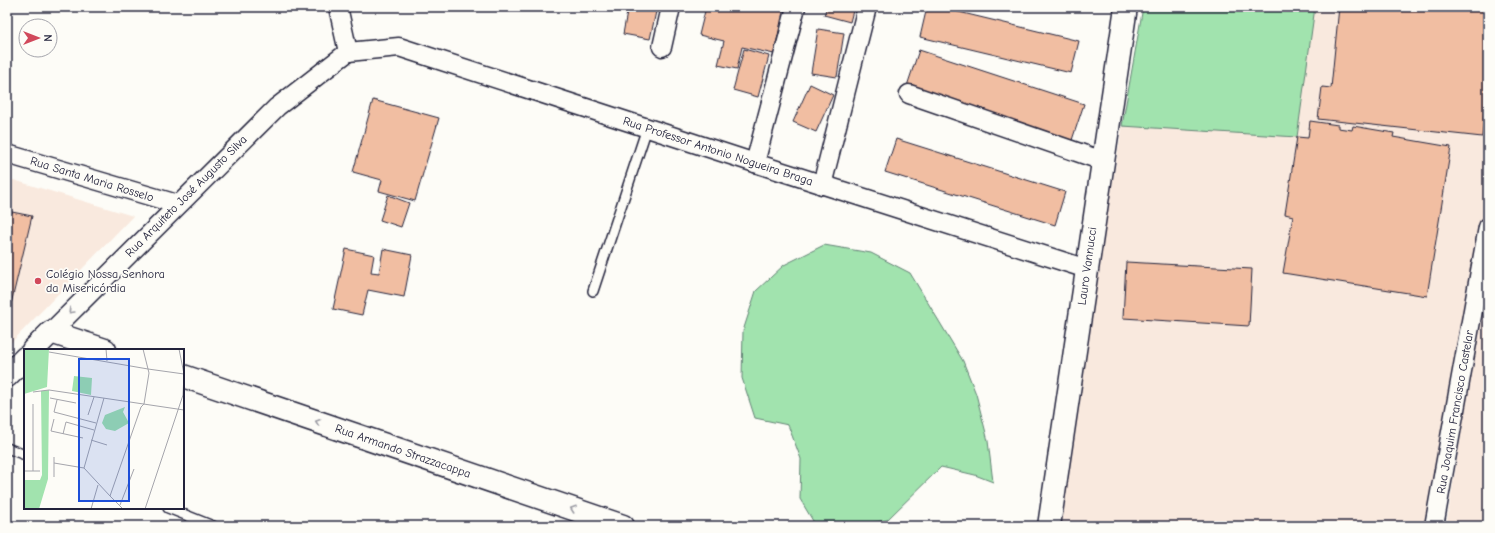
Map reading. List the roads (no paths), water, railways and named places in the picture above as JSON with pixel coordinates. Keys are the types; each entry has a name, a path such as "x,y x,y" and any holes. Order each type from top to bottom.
{"main road":[{"name":"Lauro Vannucci","path":"1049,526 1126,7"},
{"name":"Rua Arquiteto José Augusto Silva","path":"34,349 51,332"},
{"path":"51,332 102,349"},
{"path":"7,376 24,359"},
{"name":"Rua Armando Strazzacappa","path":"184,376 624,526"}],"street":[{"path":"338,7 348,52"},
{"path":"662,47 671,7"},
{"path":"755,164 796,7"},
{"path":"822,185 867,7"},
{"name":"Rua Professor Antonio Nogueira Braga","path":"348,52 399,47 755,164 1086,269"},
{"name":"Rua Arquiteto José Augusto Silva","path":"51,332 177,204 277,108 348,52"},
{"path":"909,94 1102,161"},
{"name":"Rua Santa Maria Rosselo","path":"7,154 177,204"},
{"name":"Rua Joaquim Francisco Castelar","path":"1434,526 1482,295 1488,227"}],"lane":[{"path":"593,291 647,128"},
{"path":"7,448 24,455"},
{"path":"170,509 213,526"}],"place":[{"name":"Colégio Nossa Senhora da Misericórdia","path":"38,281"}]}
